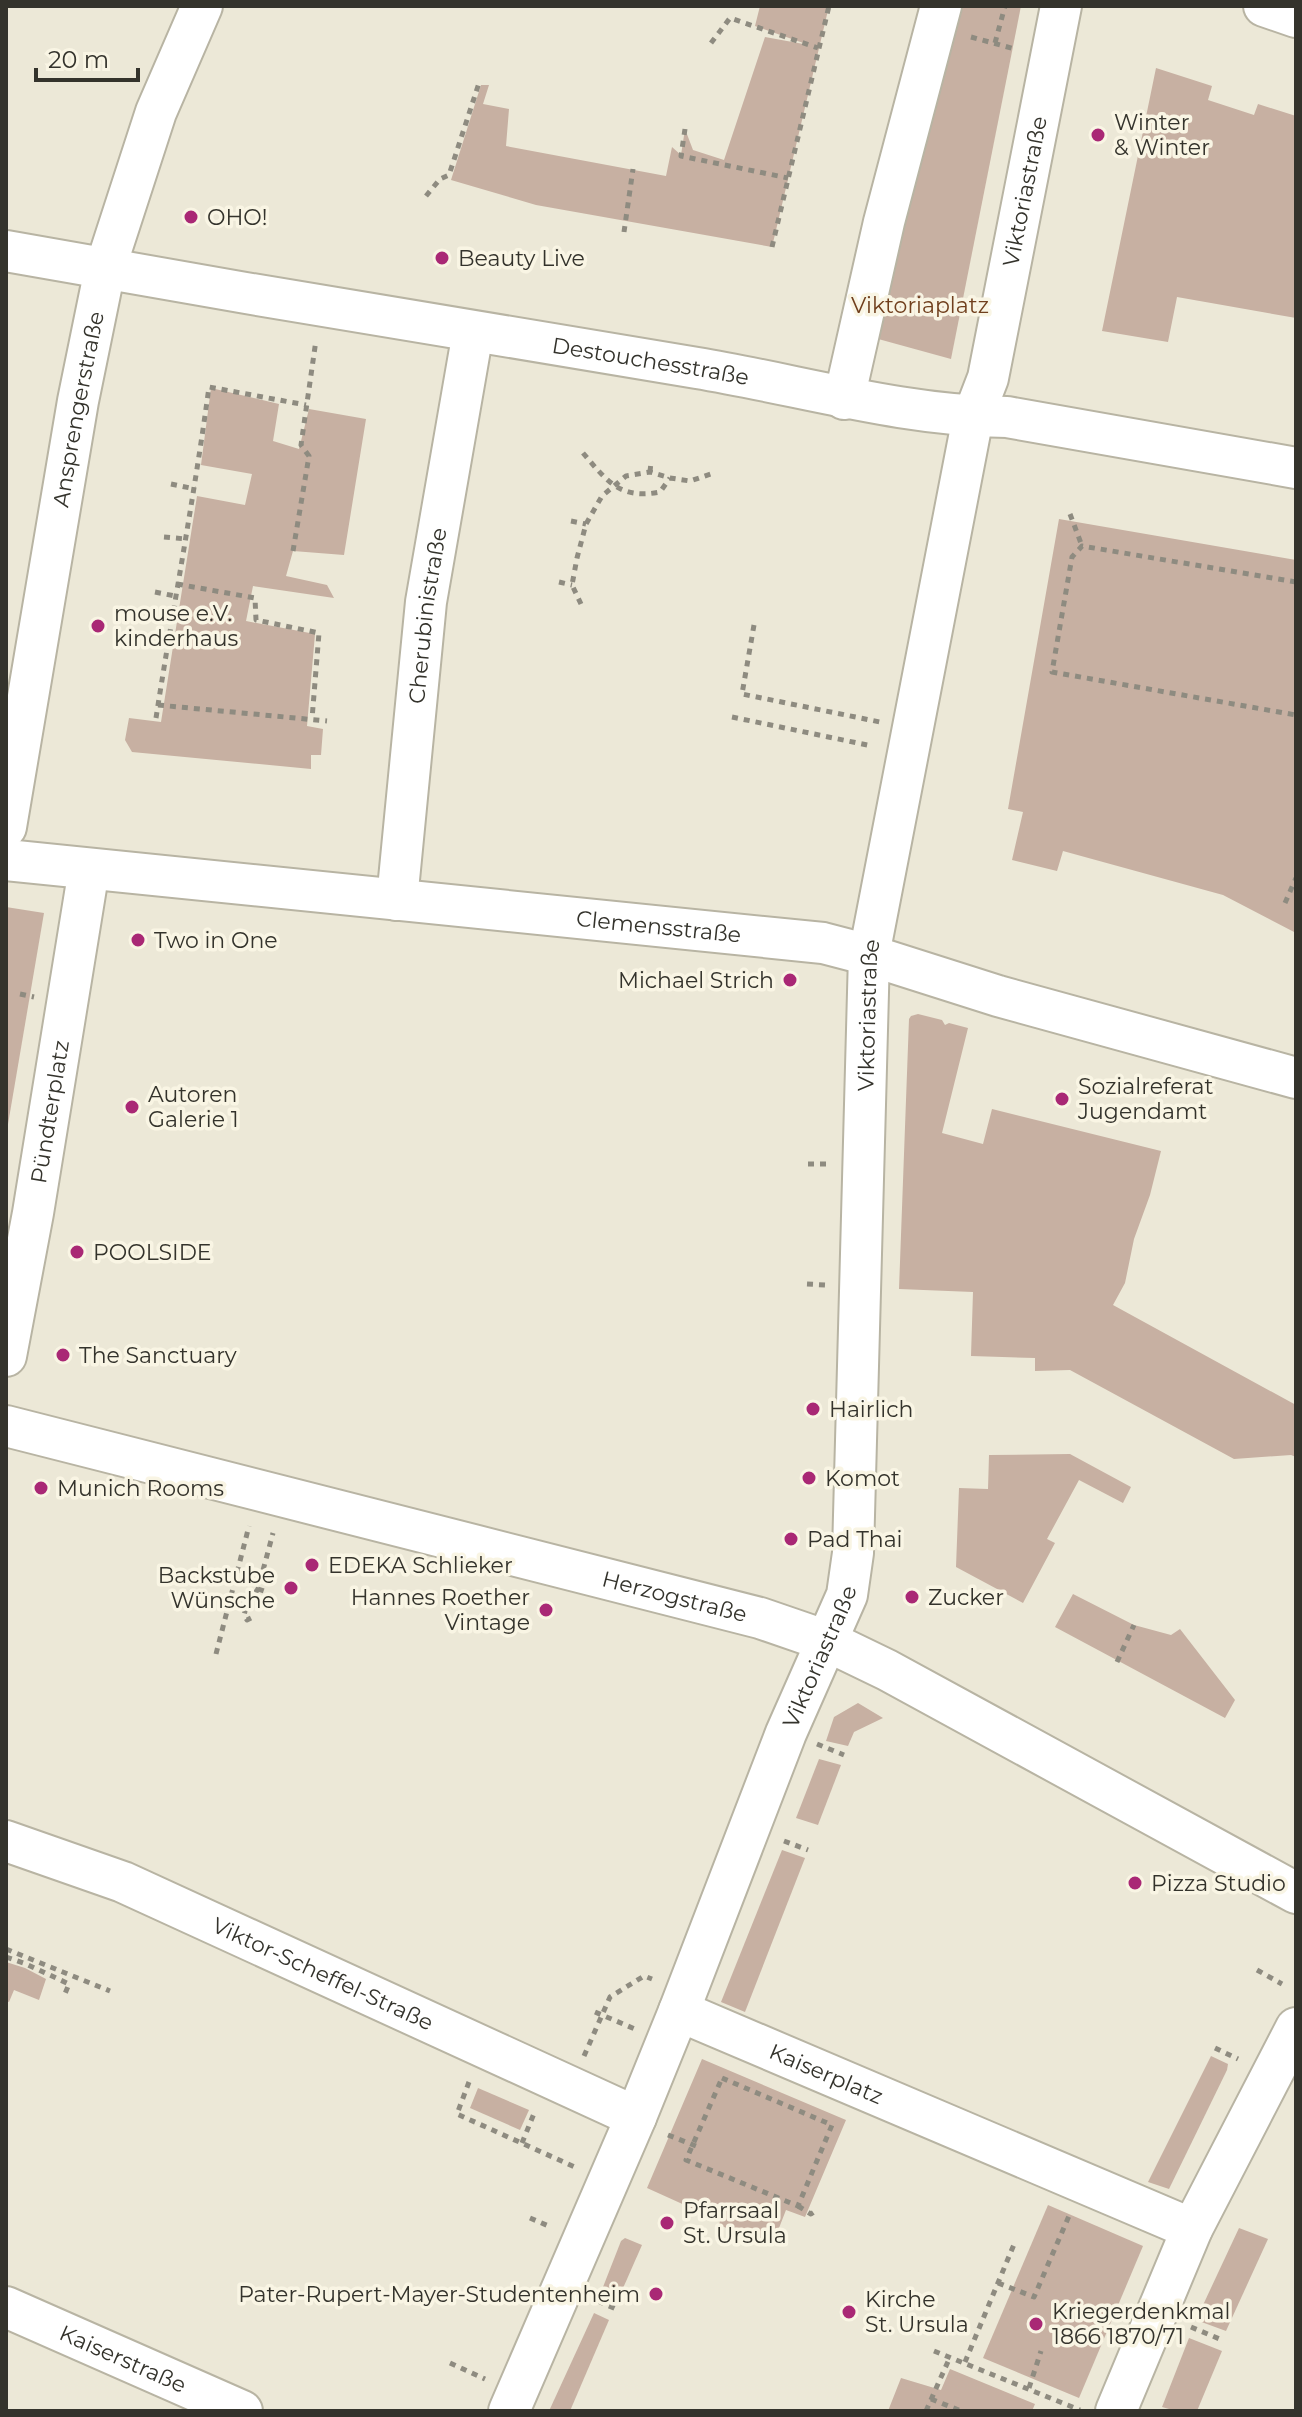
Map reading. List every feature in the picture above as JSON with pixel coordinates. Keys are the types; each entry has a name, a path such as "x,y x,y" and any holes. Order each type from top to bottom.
{"street":[{"name":"Ansprengerstraße","path":"6,827 76,417 105,269 156,112 202,6"},
{"name":"Viktoriastraße","path":"670,1997 847,1595 853,1553 869,955 973,417 988,378 1061,6"},
{"path":"1264,6 1296,17"},
{"path":"844,399 884,222 938,17"},
{"name":"Destouchesstraße","path":"6,251 321,307 730,374 844,399 973,417 1019,419 1296,468"},
{"name":"Cherubinistraße","path":"397,900 426,602 473,332"},
{"name":"Clemensstraße","path":"6,860 823,943 998,996 1296,1078"},
{"name":"Pündterplatz","path":"6,1356 33,1213 89,869"},
{"name":"Herzogstraße","path":"6,1426 760,1618 827,1641 887,1670 1296,1893"},
{"name":"Viktor-Scheffel-Straße","path":"6,1841 123,1882 648,2124"},
{"path":"509,2411 648,2124 670,1997"},
{"name":"Kaiserplatz","path":"670,1997 1192,2229"},
{"path":"1116,2411 1192,2229 1296,2028"},
{"name":"Kaiserstraße","path":"6,2307 242,2411"}],"path":[{"path":"772,247 829,6"},
{"path":"995,43 1005,6"},
{"path":"938,17 995,43 1020,50"},
{"path":"711,43 730,18 818,48"},
{"path":"426,196 440,179 449,175 479,83"},
{"path":"685,129 681,156 788,178"},
{"path":"624,232 633,169"},
{"path":"293,551 309,456 301,445 321,307"},
{"path":"156,718 209,387 306,405"},
{"path":"583,453 622,491 644,495 660,492 670,478"},
{"path":"650,472 651,462"},
{"path":"581,604 572,585 586,524 602,496 613,485 626,476 650,472 690,481 711,474"},
{"path":"171,484 195,489"},
{"path":"1070,514 1082,546"},
{"path":"571,521 586,524"},
{"path":"164,537 186,539"},
{"path":"1082,546 1296,582"},
{"path":"1082,546 1072,557 1052,672 1296,715"},
{"path":"559,582 572,585"},
{"path":"177,584 255,598 256,620 319,633 312,719"},
{"path":"155,592 175,596"},
{"path":"754,625 742,694 910,741"},
{"path":"158,705 327,721"},
{"path":"732,717 910,741"},
{"path":"1285,903 1296,878"},
{"path":"251,1618 247,1620 244,1615 247,1604 258,1589 270,1494"},
{"path":"216,1654 270,1494"},
{"path":"258,1589 267,1592"},
{"path":"1117,1662 1134,1625"},
{"path":"6,1949 110,1991"},
{"path":"6,1957 69,1984 64,1996"},
{"path":"1257,1970 1282,1984"},
{"path":"582,2062 610,1997 644,1976 670,1997"},
{"path":"595,2012 640,2031"},
{"path":"1215,2048 1242,2062"},
{"path":"472,2075 457,2114 578,2168"},
{"path":"798,2206 832,2125 722,2078 686,2160 811,2214 814,2212"},
{"path":"522,2143 538,2105"},
{"path":"648,2124 701,2148"},
{"path":"998,2283 1034,2297 1071,2211"},
{"path":"965,2362 1015,2242"},
{"path":"598,2301 616,2309"},
{"path":"934,2351 1080,2410"},
{"path":"1029,2388 1041,2351"},
{"path":"926,2411 950,2357"},
{"path":"931,2399 961,2411"}],"green space":[{"path":"760,6 829,6 772,247 536,205 451,180 481,85 489,85 483,104 509,109 506,146 666,176 672,147 681,155 685,129 693,150 724,160 765,37 809,45 755,26"},
{"name":"Viktoriaplatz","path":"951,6 1021,6 951,359 871,337"},
{"path":"1156,68 1212,86 1208,100 1254,115 1258,104 1296,116 1296,318 1177,297 1168,342 1102,331"},
{"path":"211,388 279,404 273,441 299,449 309,409 366,419 344,555 293,551 286,576 327,585 334,598 253,586 246,621 315,634 307,726 323,729 321,755 311,755 311,769 132,752 125,740 129,718 161,722 197,496 245,505 252,474 201,465"},
{"path":"1059,519 1296,560 1296,933 1223,895 1063,851 1057,871 1012,860 1023,812 1008,809"},
{"path":"6,907 44,913 6,1136"},
{"path":"918,1014 942,1020 945,1025 949,1023 968,1028 942,1133 983,1144 992,1109 1161,1151 1134,1239 1125,1283 1113,1305 1296,1405 1296,1457 1234,1459 1070,1370 1035,1371 1035,1358 971,1356 973,1292 899,1289 909,1019"},
{"path":"1070,1454 1131,1487 1123,1503 1079,1480 1047,1539 1055,1543 1023,1603 956,1567 959,1488 988,1489 989,1455"},
{"path":"1073,1594 1134,1625 1171,1635 1180,1629 1235,1700 1225,1718 1055,1627"},
{"path":"858,1703 883,1718 854,1732 848,1746 826,1741 834,1717"},
{"path":"819,1759 841,1765 818,1825 796,1818"},
{"path":"782,1850 805,1858 745,2012 721,2002"},
{"path":"6,1962 46,1979 39,2000 14,1990 9,2002 6,2001"},
{"path":"1211,2056 1228,2064 1227,2070 1169,2189 1148,2182"},
{"path":"702,2059 846,2120 805,2217 786,2210 772,2246 719,2225 720,2221 647,2188"},
{"path":"478,2088 529,2110 520,2130 470,2108"},
{"path":"1048,2205 1143,2246 1079,2398 983,2358"},
{"path":"1239,2228 1268,2239 1226,2331 1196,2320"},
{"path":"625,2238 642,2245 620,2295 603,2287 621,2241"},
{"path":"594,2313 609,2320 570,2411 549,2411"},
{"path":"1189,2338 1222,2351 1197,2411 1176,2411 1162,2407"},
{"path":"950,2369 1035,2404 1032,2411 888,2411 901,2378 941,2390"}],"place":[{"name":"Winter & Winter","path":"1098,135"},
{"name":"OHO!","path":"191,217"},
{"name":"Beauty Live","path":"442,258"},
{"name":"mouse e.V. kinderhaus","path":"98,626"},
{"name":"Two in One","path":"138,940"},
{"name":"Michael Strich","path":"790,980"},
{"name":"Sozialreferat Jugendamt","path":"1062,1099"},
{"name":"Autoren Galerie 1","path":"132,1107"},
{"name":"POOLSIDE","path":"77,1252"},
{"name":"The Sanctuary","path":"63,1355"},
{"name":"Hairlich","path":"813,1409"},
{"name":"Komot","path":"809,1478"},
{"name":"Munich Rooms","path":"41,1488"},
{"name":"Pad Thai","path":"791,1539"},
{"name":"EDEKA Schlieker","path":"312,1565"},
{"name":"Backstube Wünsche","path":"291,1588"},
{"name":"Zucker","path":"912,1597"},
{"name":"Hannes Roether Vintage","path":"546,1610"},
{"name":"Pizza Studio","path":"1135,1883"},
{"name":"Pfarrsaal St. Ursula","path":"667,2223"},
{"name":"Pater-Rupert-Mayer-Studentenheim","path":"656,2294"},
{"name":"Kirche St. Ursula","path":"849,2312"},
{"name":"Kriegerdenkmal 1866 1870/71","path":"1036,2324"}]}
